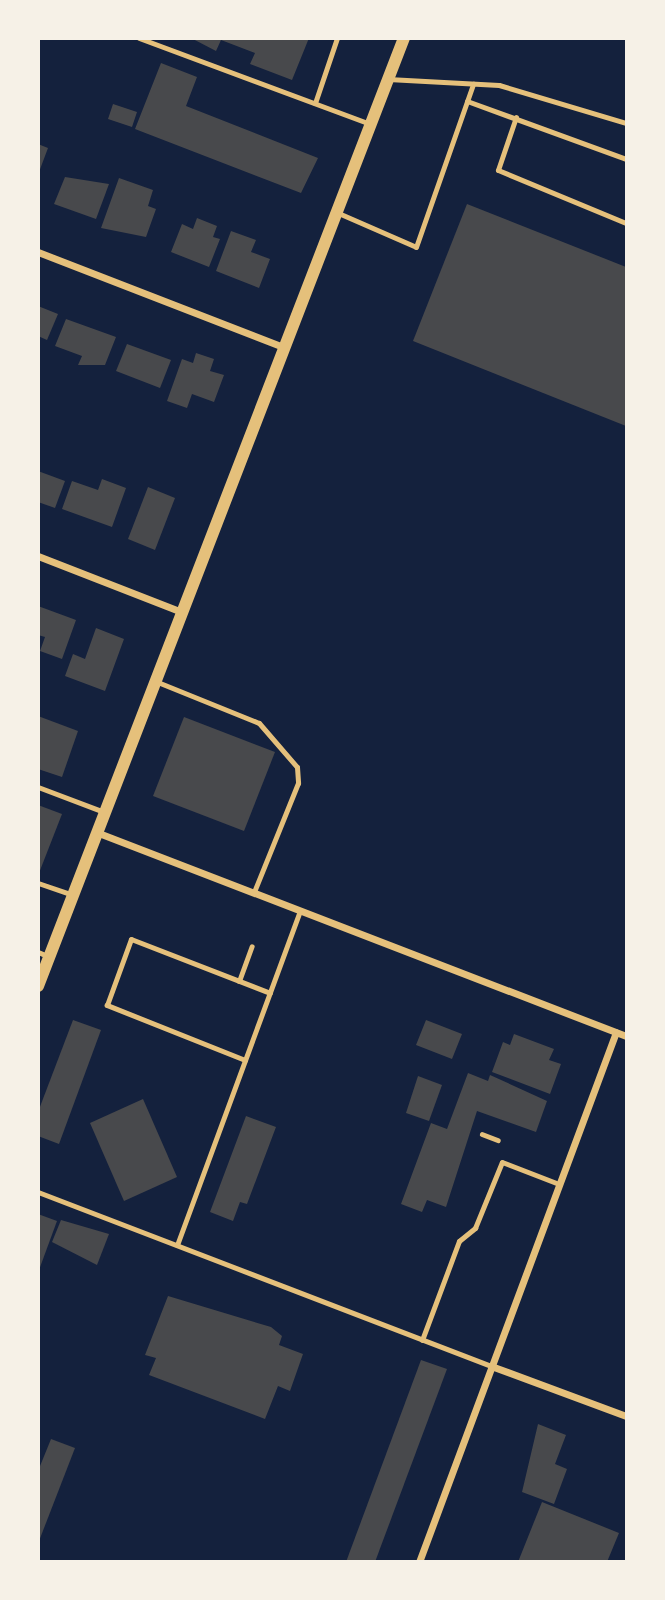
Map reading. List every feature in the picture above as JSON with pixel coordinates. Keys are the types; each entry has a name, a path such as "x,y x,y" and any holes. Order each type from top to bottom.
{"street":[{"path":"38,986 44,954 72,895 404,38"},
{"path":"38,252 283,347"},
{"path":"38,556 182,612"},
{"path":"96,832 626,1036"},
{"path":"421,1561 616,1032"},
{"path":"491,1366 626,1416"}],"lane":[{"path":"139,38 370,124"},
{"path":"315,103 337,38"},
{"path":"388,79 501,86 626,123"},
{"path":"335,212 416,247 473,84"},
{"path":"467,101 626,159"},
{"path":"516,117 498,170 626,223"},
{"path":"155,681 259,723 297,767 298,783 254,892"},
{"path":"38,787 104,812"},
{"path":"38,883 72,895"},
{"path":"177,1245 300,910"},
{"path":"245,1060 107,1005 131,939 270,993"},
{"path":"239,981 252,946"},
{"path":"422,1340 459,1241 475,1228 502,1162 559,1184"},
{"path":"38,1192 491,1366"}],"path":[{"path":"482,1134 498,1140"}],"building":[{"path":"191,38 309,38 292,80 250,64 255,53 221,40 216,51"},
{"path":"161,63 197,77 186,106 318,158 301,193 135,129"},
{"path":"113,104 137,112 132,127 108,119"},
{"path":"38,144 48,148 39,172 38,172"},
{"path":"65,177 109,184 96,219 54,204"},
{"path":"119,178 153,190 148,206 156,209 146,237 101,228"},
{"path":"467,204 626,267 626,426 413,341"},
{"path":"197,218 217,226 213,237 220,239 209,267 171,252 182,224 193,229"},
{"path":"231,231 256,240 251,252 270,259 259,288 216,271"},
{"path":"38,306 58,314 47,340 38,336"},
{"path":"66,319 116,337 105,365 78,365 82,356 55,346"},
{"path":"127,344 171,360 160,388 116,371"},
{"path":"196,353 214,359 210,371 224,375 214,402 192,394 187,408 167,401 182,359 193,363"},
{"path":"38,471 65,481 55,508 38,502"},
{"path":"102,479 126,488 112,527 62,509 72,481 98,490"},
{"path":"148,487 175,498 155,550 128,539"},
{"path":"38,606 76,620 62,659 40,651 45,637 38,635"},
{"path":"96,628 124,639 105,691 65,676 73,654 85,659"},
{"path":"38,716 78,731 62,777 38,769"},
{"path":"184,717 275,752 244,831 153,796"},
{"path":"38,805 62,814 39,873 38,873"},
{"path":"73,1020 101,1030 59,1144 38,1136 38,1112"},
{"path":"426,1020 462,1034 452,1059 416,1045"},
{"path":"514,1034 554,1049 549,1060 561,1064 550,1094 492,1072 503,1042 510,1045"},
{"path":"468,1073 488,1081 490,1075 547,1101 536,1132 477,1111 446,1207 427,1200 422,1212 401,1204 431,1123 447,1129"},
{"path":"418,1076 442,1085 429,1121 406,1113"},
{"path":"143,1099 177,1177 124,1201 90,1123"},
{"path":"246,1116 276,1127 247,1204 240,1202 233,1221 210,1212"},
{"path":"38,1214 57,1221 39,1270 38,1270"},
{"path":"61,1220 109,1234 97,1265 52,1242"},
{"path":"168,1296 271,1327 282,1336 279,1345 303,1354 290,1391 278,1386 265,1419 149,1375 156,1358 145,1355"},
{"path":"421,1360 447,1369 375,1562 346,1562"},
{"path":"538,1424 566,1435 555,1464 567,1469 554,1504 522,1492"},
{"path":"51,1439 75,1448 39,1541 38,1471"},
{"path":"542,1502 619,1533 607,1562 518,1562"}]}
